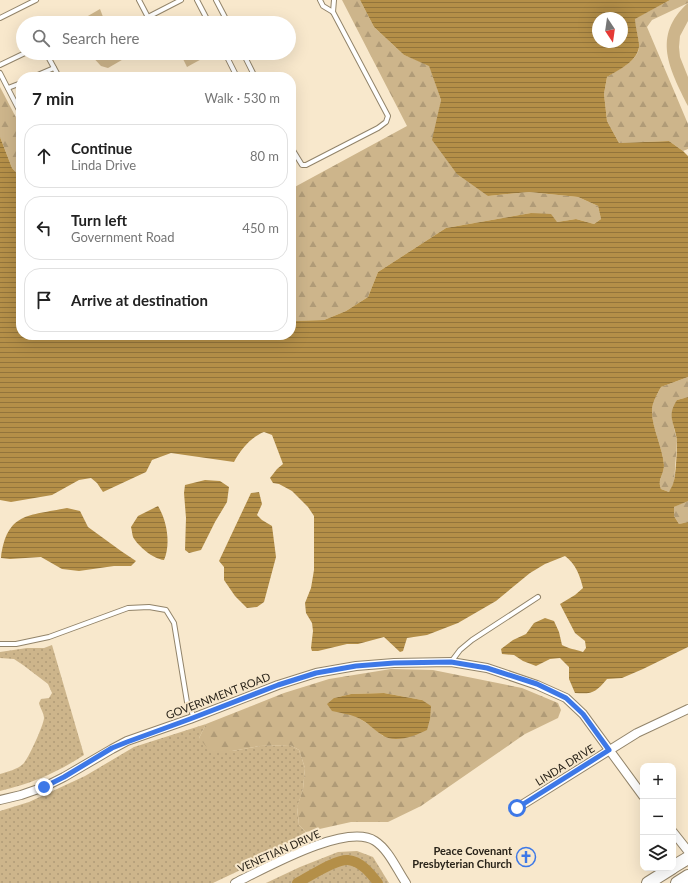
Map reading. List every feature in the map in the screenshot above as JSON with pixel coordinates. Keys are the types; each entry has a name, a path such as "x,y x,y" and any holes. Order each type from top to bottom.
{"main road":[{"path":"676,866 688,858"},
{"path":"648,883 667,871"},
{"path":"678,883 688,876"}],"street":[{"name":"GOVERNMENT ROAD","path":"0,800 44,787 64,777 112,748 278,685 316,673 356,666 394,663 451,662 487,668 537,684 566,698 583,714 640,792"},
{"name":"LINDA DRIVE","path":"517,808 637,733 688,709"},
{"path":"675,835 688,851"},
{"name":"VENETIAN DRIVE","path":"235,883 320,844 340,838 357,836 367,837 376,842 387,854 406,883"}],"lane":[{"path":"0,18 36,0"},
{"path":"139,0 147,16"},
{"path":"150,16 181,0"},
{"path":"197,0 205,16"},
{"path":"216,0 224,16"},
{"path":"296,155 302,165 306,166 378,128 386,122 388,116 333,12 323,6 320,0"},
{"path":"333,12 334,0"},
{"path":"0,65 16,57"},
{"path":"50,60 56,72"},
{"path":"228,60 234,72"},
{"path":"246,60 252,72"},
{"path":"45,72 54,68"},
{"path":"0,73 16,104"},
{"path":"8,88 16,84"},
{"path":"451,662 460,650 472,640 538,597"},
{"path":"0,644 16,644 49,637 128,608 150,607 166,610 174,623 186,702 194,717"}],"green space":[{"path":"342,0 360,0 374,27 404,55 429,65 441,100 438,116 488,196 529,192 578,197 598,206 601,219 594,224 576,219 557,222 531,213 446,228 378,272 368,297 346,311 324,320 296,321 296,186 407,126"},
{"path":"670,0 688,0 688,3 652,20 647,27 688,124 688,149 683,151 669,141 619,143 607,121 604,94 607,77 631,61 637,53 639,42 634,19"},
{"path":"688,3 688,21 680,36 679,47 680,57 688,77 688,106 670,66 667,53 667,41 670,28 677,15"},
{"path":"100,9 103,16 88,16"},
{"path":"95,60 122,60 108,68 101,66"},
{"path":"184,60 200,60 187,67"},
{"path":"0,87 16,117 16,172 12,168 0,137"},
{"path":"688,377 688,397 677,400 672,419 677,441 674,483 669,492 661,489 660,486 664,465 652,418 652,410 653,404 661,387"},
{"path":"688,501 688,522 679,524 674,516 674,507"},
{"path":"52,645 84,755 44,777 23,785 0,791 0,774 21,766 28,756 39,734 44,718 39,703 41,699 49,698 52,693 48,684 23,665 14,659 0,658 0,652 27,648 44,648"},
{"path":"391,669 433,670 522,688 558,703 561,710 558,718 525,734 421,806 388,822 351,822 306,832 299,825 297,807 303,789 305,768 299,750 290,745 260,746 232,751 210,751 199,738 206,724 284,693 329,679","holes":["384,693 422,700 383,736 334,698 351,694"]},
{"path":"206,724 199,738 232,751 260,746 290,745 299,750 305,768 303,789 297,808 299,825 306,832 249,866 213,883 0,883 0,811 29,802 85,776 134,747"},
{"path":"357,851 373,857 389,883 266,883 300,867 338,852"}],"shaded area":[{"path":"360,0 670,0 635,19 639,45 638,52 631,61 607,77 604,94 607,121 619,143 669,141 688,156 688,377 661,387 653,404 652,418 664,465 660,486 661,489 669,492 674,481 677,450 672,411 677,400 688,397 688,501 674,507 674,516 679,524 688,522 688,647 622,678 607,679 596,690 590,693 575,693 569,679 569,667 560,658 550,659 536,666 523,661 514,655 502,654 501,649 513,640 526,634 534,623 545,618 554,621 559,632 562,645 583,652 586,648 585,641 575,633 560,604 583,588 575,566 565,556 545,564 530,573 496,601 458,623 427,635 407,638 403,651 400,652 384,637 358,644 347,644 312,651 312,623 306,613 305,603 311,588 314,570 314,516 308,507 292,491 279,484 273,483 270,478 283,464 272,435 264,432 246,444 234,462 171,453 152,460 146,472 103,492 97,483 91,478 79,480 52,495 11,502 0,500 0,137 12,168 16,172 16,340 296,340 296,321 324,320 346,311 368,297 378,272 446,228 531,213 551,214 557,222 576,219 594,224 601,219 598,206 578,197 529,192 488,196 457,174 432,140 441,100 429,66 404,55 374,27"},
{"path":"205,480 220,481 229,487 227,502 201,550 189,553 185,550 185,485"},
{"path":"259,492 262,504 257,515 272,526 276,557 264,602 257,607 247,608 235,596 224,580 224,567 219,561 251,493"},
{"path":"158,506 166,525 168,540 164,560 151,555 135,541 131,527 138,516"},
{"path":"67,508 80,511 88,527 136,561 131,566 114,566 79,571 62,569 41,557 10,559 1,558 8,532 14,524 31,515"},
{"path":"384,693 422,700 431,706 427,730 417,735 404,738 387,738 360,719 332,711 327,704 334,698 351,694"}],"waterway":[{"path":"297,883 329,865 343,860 353,861 361,865 378,883"}],"place":[{"name":"Peace Covenant Presbyterian Church","path":"526,857"}],"route":[{"path":"44,787 64,777 112,748 278,685 316,673 356,666 394,663 451,662 487,668 537,684 566,698 583,714 609,750 517,808"}]}
